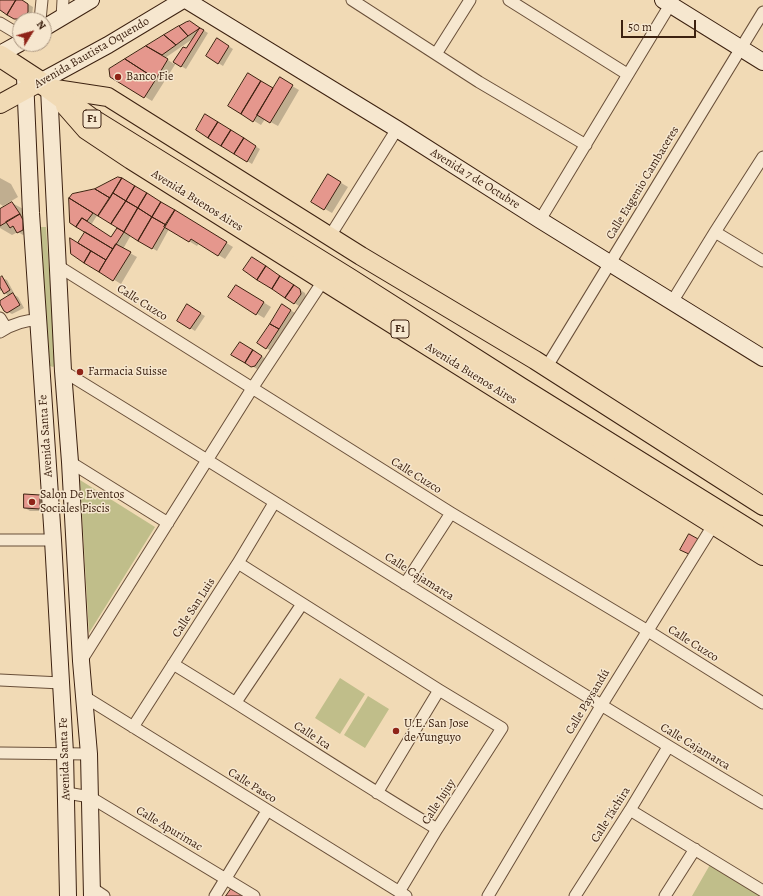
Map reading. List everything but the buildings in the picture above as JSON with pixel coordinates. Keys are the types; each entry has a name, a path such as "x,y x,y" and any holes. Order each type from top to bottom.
{"highway":[{"name":"Avenida Buenos Aires","path":"0,55 35,83 98,123 763,539"},
{"name":"Avenida Buenos Aires","path":"35,83 95,109 143,137 763,524"}],"main road":[{"path":"52,24 91,0"},
{"name":"Avenida Bautista Oquendo","path":"0,104 35,83 108,45 183,0"},
{"name":"Avenida 7 de Octubre","path":"186,0 397,129 540,220 763,358"},
{"path":"669,1 763,62"},
{"path":"0,55 12,47"},
{"name":"Avenida Buenos Aires","path":"35,83 108,97 330,236 546,368 763,506"},
{"name":"Avenida Buenos Aires","path":"35,83 86,130 323,281 763,556"},
{"name":"Avenida Santa Fe","path":"35,83 58,266 81,661 89,754 96,893"},
{"name":"Avenida Santa Fe","path":"35,83 31,213 53,540 65,753 68,896"}],"street":[{"path":"41,12 42,0"},
{"path":"62,18 63,0"},
{"path":"352,0 479,82 586,145"},
{"path":"436,54 470,0"},
{"path":"509,0 528,5 628,74"},
{"path":"540,220 628,74 669,1"},
{"name":"Calle Eugenio Cambaceres","path":"546,368 763,12"},
{"path":"0,22 12,30"},
{"path":"330,236 397,129"},
{"path":"672,302 715,232 762,162"},
{"path":"715,232 763,261"},
{"name":"Calle Cuzco","path":"58,266 253,387 451,513 648,631 763,703"},
{"path":"81,661 253,387 323,281"},
{"path":"0,318 3,330 29,320 38,320"},
{"name":"Calle Cajamarca","path":"63,371 601,706 763,803"},
{"path":"70,462 168,523"},
{"name":"Calle San Luis","path":"133,728 238,563 274,502"},
{"path":"405,584 451,513"},
{"name":"Calle Paysandú","path":"488,896 601,706 714,524"},
{"path":"0,540 53,540"},
{"path":"238,563 439,690 377,793"},
{"path":"236,702 302,604"},
{"name":"Calle Ica","path":"173,664 236,702 377,793 437,829"},
{"path":"0,680 61,683"},
{"name":"Calle Jujuy","path":"403,894 437,829 502,728 439,690"},
{"name":"Calle Pasco","path":"84,697 403,894"},
{"name":"Calle Táchira","path":"575,896 630,810 668,746"},
{"path":"0,753 89,754"},
{"name":"Calle Apurimac","path":"66,793 90,796 254,896"},
{"path":"630,810 763,891"},
{"path":"214,896 267,811"},
{"path":"665,896 695,849"}],"shaded area":[{"path":"40,227 46,227 56,365 53,367 50,366"},
{"path":"80,480 155,527 89,633"},
{"path":"340,678 365,694 340,734 315,718"},
{"path":"368,696 389,709 365,748 344,735"},
{"path":"711,863 763,896 692,896"}],"place":[{"name":"Banco Fie","path":"118,77"},
{"name":"Farmacia Suisse","path":"80,372"},
{"name":"Salon De Eventos Sociales Piscis","path":"32,502"},
{"name":"U.E. San Jose de Yunguyo","path":"396,731"}]}
